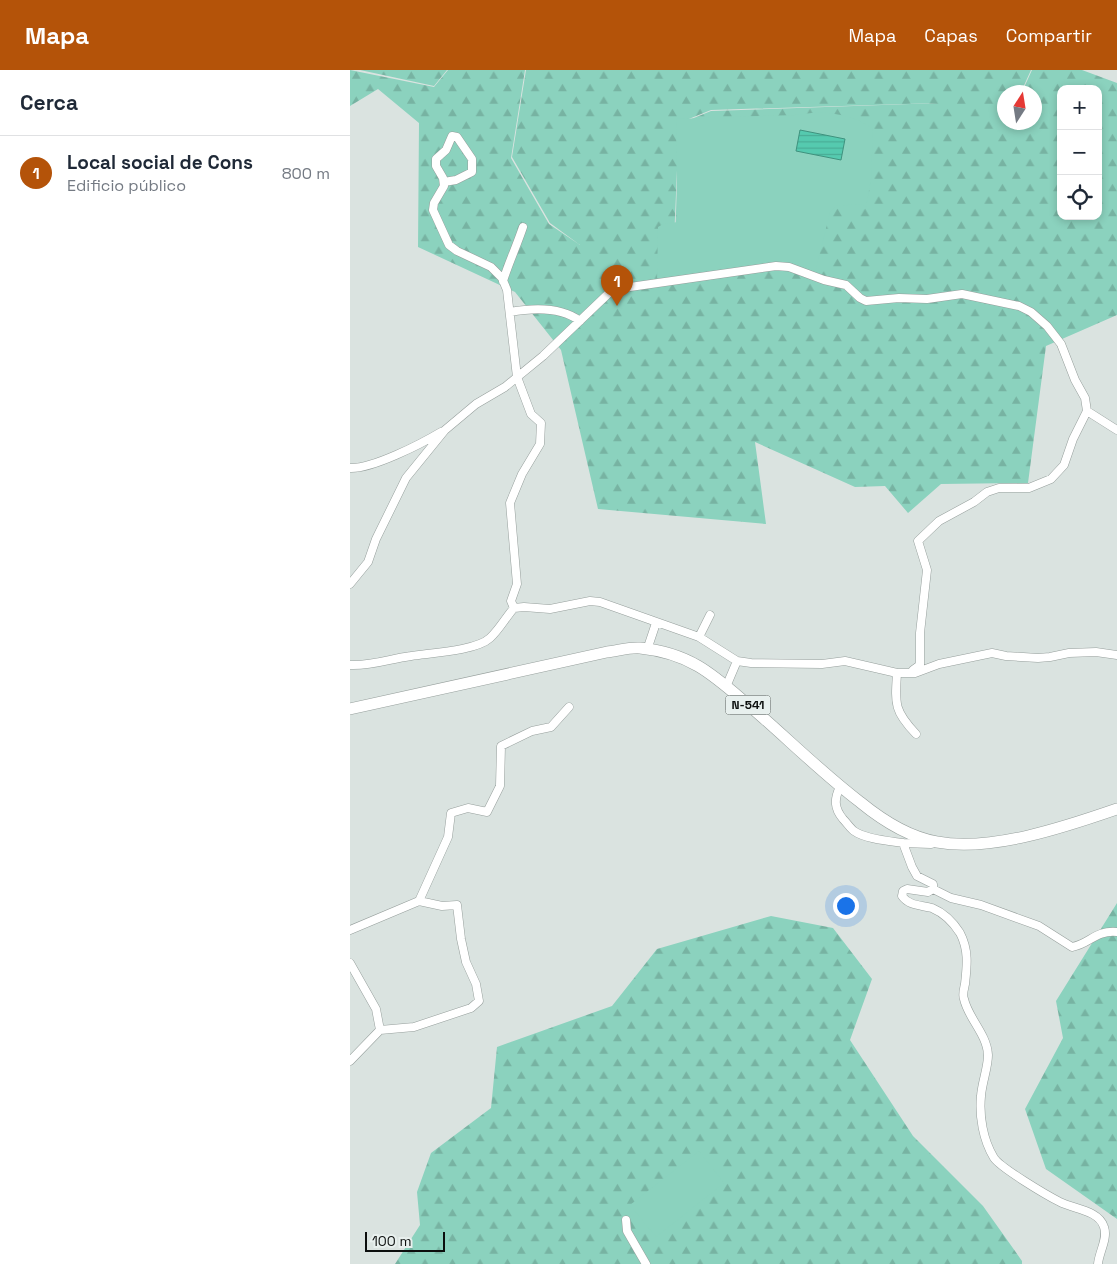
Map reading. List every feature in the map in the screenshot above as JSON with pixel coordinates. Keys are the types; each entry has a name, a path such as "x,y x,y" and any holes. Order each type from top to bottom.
{"highway":[{"name":"N-541","path":"350,709 607,652 639,648 670,654 698,666 796,746 840,787 876,814 912,835 936,842 983,844 1019,838 1117,809"}],"street":[{"path":"444,182 456,180 472,172 472,159 457,137 452,136 446,150 436,160 436,166 443,178 444,186 434,204 433,210 449,245 457,251 491,267 503,281 507,290 517,377 531,414 541,423 540,444 522,474 510,503 517,584 511,601 514,608"},
{"path":"503,281 510,257 519,241 523,227"},
{"path":"350,468 370,466 424,442 445,430 476,404 505,386 543,356 610,292 623,288 776,266 789,267 824,280 846,285 866,301 899,298 927,299 973,294 1019,306 1031,312 1055,335 1084,398 1087,411 1064,465 1051,479 1029,488 999,488 987,492 974,502 939,521 918,542 927,570 920,633 920,662 919,666 907,674"},
{"path":"510,312 532,308 563,312 580,321"},
{"path":"1087,411 1117,430"},
{"path":"350,584 368,562 376,539 406,478 445,430"},
{"path":"350,665 376,664 411,656 440,653 482,643 489,639 514,608 550,609 590,602 600,602 699,637 738,661 759,664 822,664 844,661 907,674 939,664 992,654 1038,658 1096,652 1117,655"},
{"path":"699,637 710,616"},
{"path":"647,650 656,623"},
{"path":"726,687 738,661"},
{"path":"896,673 895,701 897,709 906,724 916,734"},
{"path":"419,901 448,837 451,813 468,808 487,812 500,786 501,746 532,731 551,727 570,708"},
{"path":"840,787 835,797 835,804 840,815 855,832 877,839 903,843 929,844 936,842"},
{"path":"903,843 914,872 933,884 934,889 951,898 981,905 1039,926 1072,947 1098,934 1117,932"},
{"path":"934,889 928,892 907,889 903,891 902,896 913,904 932,908 947,916 959,932 966,949 968,963 963,998 982,1036 988,1054 981,1096 981,1120 987,1143 995,1159 1031,1186 1061,1202 1097,1217 1105,1230 1098,1264"},
{"path":"350,930 419,901 442,906 457,905 466,962 476,984 480,1001 471,1008 414,1027 380,1030 350,1061"},
{"path":"350,963 376,1009 380,1030"},
{"path":"626,1220 627,1232 646,1264"}],"green space":[{"path":"350,70 434,87 448,70 525,70 511,158 549,224 580,245 550,223 512,157 526,70 1031,70 1024,85 997,85 997,130 1042,130 1042,85 1025,85 1032,70 1082,70 1117,83 1117,315 1046,346 1028,483 941,484 908,513 885,486 855,487 755,442 766,524 598,509 561,350 515,292 418,247 419,123 378,89 350,106","holes":["938,103 711,111 679,124 675,241 587,244 674,241 679,123 711,110"]},
{"path":"360,70 447,70 434,86"},
{"path":"820,112 854,119 873,129 871,179 866,207 860,204 836,206 830,212 815,273 778,262 657,281 658,227 663,224 678,222 676,119 795,115"},
{"path":"1117,903 1117,1219 1046,1169 1025,1109 1063,1038 1056,1001"},
{"path":"771,916 833,928 872,979 850,1040 913,1136 983,1206 1022,1261 1022,1264 395,1264 420,1225 417,1192 431,1153 491,1108 497,1047 612,1006 657,949"},
{"path":"699,1151 724,1183 656,1237 630,1205"}],"shaded area":[{"path":"800,130 845,139 841,160 796,151"}],"place":[{"name":"Local social de Cons","path":"617,306"}]}
